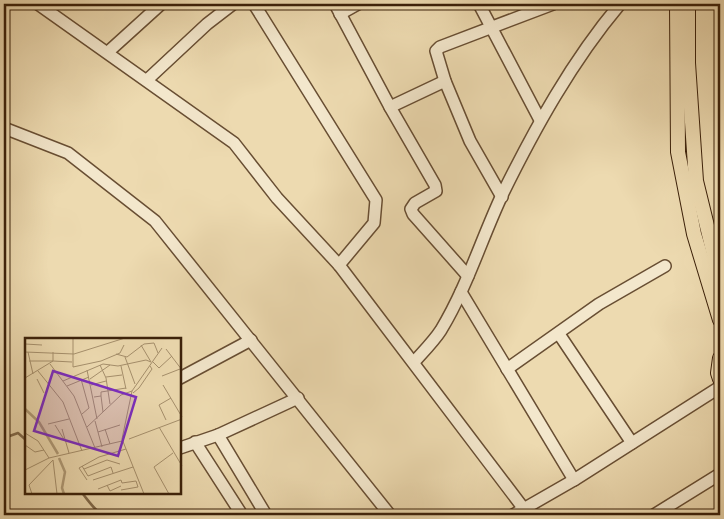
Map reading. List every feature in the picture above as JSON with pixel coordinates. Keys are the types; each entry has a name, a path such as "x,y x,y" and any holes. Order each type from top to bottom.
{"main road":[{"path":"677,4 678,152 694,234 720,320"},
{"path":"688,4 688,63 696,181 720,279"},
{"path":"720,358 718,373 720,380"}],"street":[{"path":"38,4 234,143 277,198 338,265 414,362 524,509"},
{"path":"108,52 161,4"},
{"path":"147,80 207,24 233,4"},
{"path":"254,4 376,200 374,223 338,265"},
{"path":"358,4 338,9 390,107 435,185 436,191 415,203 412,210 413,214 468,276"},
{"path":"479,4 540,120"},
{"path":"502,197 470,141 445,81 436,51 440,46 553,4"},
{"path":"414,362 440,332 461,292 502,197 540,120 602,26 620,4"},
{"path":"390,107 445,81"},
{"path":"4,128 68,153 146,212 155,221 390,515"},
{"path":"507,369 599,304 665,266"},
{"path":"461,292 574,480"},
{"path":"559,334 632,443"},
{"path":"181,377 251,340"},
{"path":"513,515 574,480 720,387"},
{"path":"181,448 218,435 298,398"},
{"path":"218,435 266,515"},
{"path":"195,442 242,515"},
{"path":"654,515 720,474"}],"waterway":[{"path":"4,438 18,433 25,439"},
{"path":"83,494 100,513 108,515"}]}
